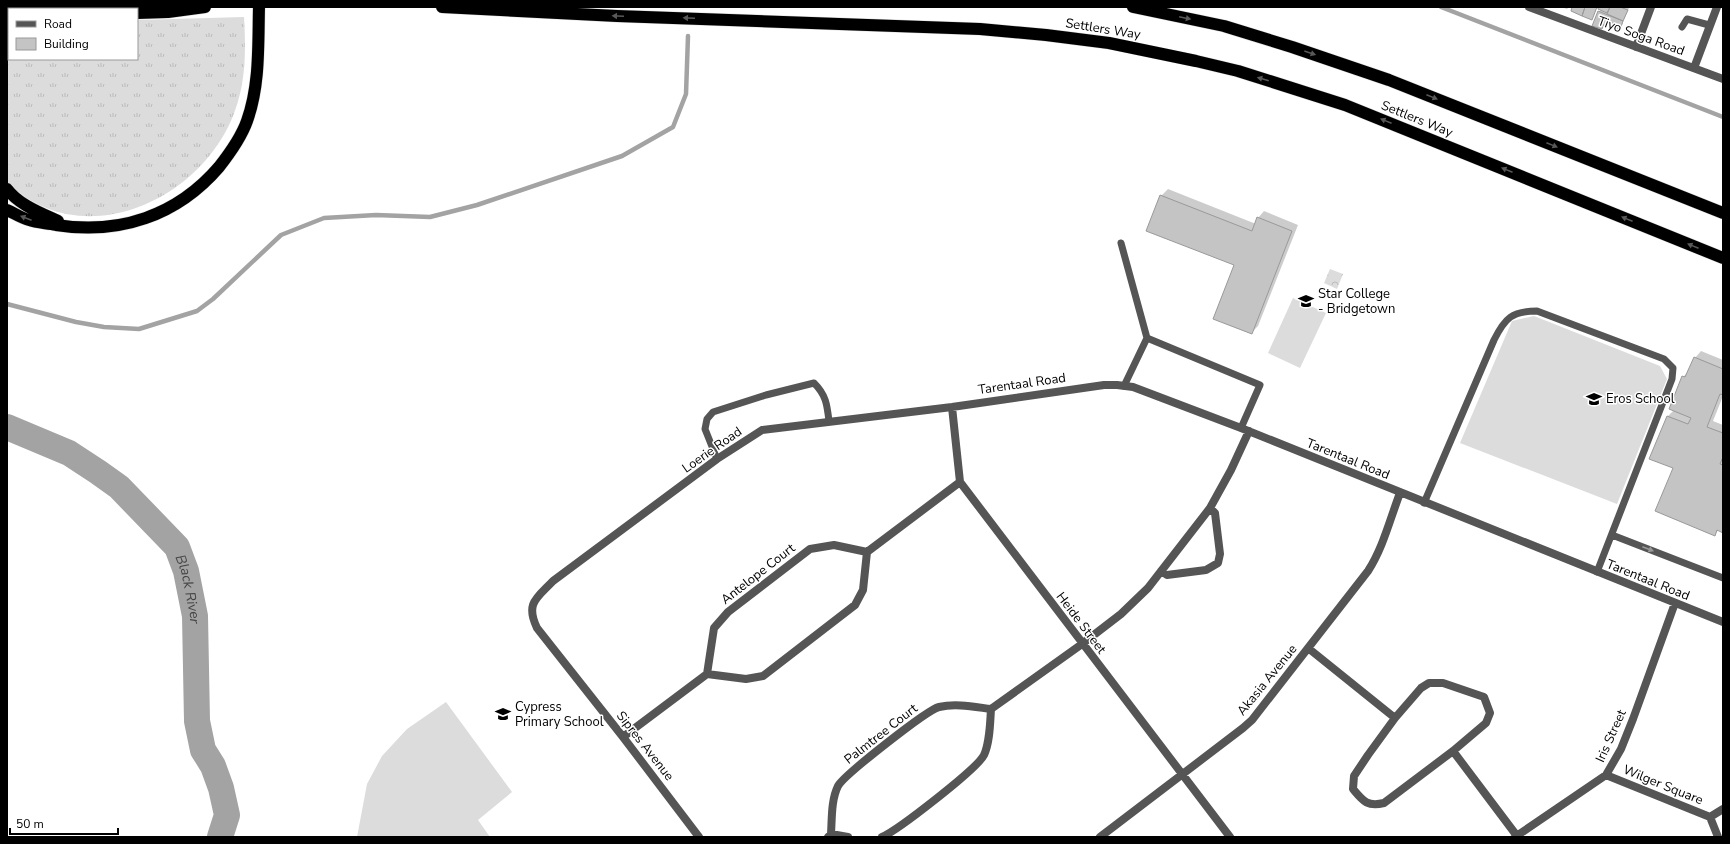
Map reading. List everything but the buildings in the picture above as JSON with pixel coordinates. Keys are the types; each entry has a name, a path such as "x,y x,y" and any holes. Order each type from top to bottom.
{"highway":[{"path":"138,12 168,12 205,7"},
{"path":"7,210 30,220 74,228 125,224 146,219 165,210 188,196 208,179 235,145 247,121 257,79 259,7"},
{"name":"Settlers Way","path":"442,7 1046,34 1109,43 1196,60 1295,88 1345,105 1723,258"},
{"name":"Settlers Way","path":"1133,7 1224,26 1390,80 1723,213"},
{"path":"7,189 12,196 37,211 74,228"}],"street":[{"name":"Tiyo Soga Road","path":"1529,7 1723,79"},
{"path":"1636,47 1651,7"},
{"path":"1694,68 1717,7"},
{"name":"Tarentaal Road","path":"952,406 1104,385 1133,387 1245,429 1400,493 1723,622"},
{"path":"623,737 707,674 746,679 763,676 855,605 863,590 867,552 960,482 952,406"},
{"name":"Loerie Road","path":"532,611 532,604 553,581 717,459 762,430 952,406"},
{"path":"882,837 908,820 969,771 981,759 985,754 991,710 1126,610 1148,588 1210,508 1231,470 1245,429"},
{"name":"Heide Street","path":"960,482 1181,775 1230,837"},
{"name":"Akasia Avenue","path":"1100,837 1244,728 1252,720 1359,584 1374,562 1400,493"},
{"path":"1161,571 1167,575 1206,570 1218,563 1220,554 1215,513 1210,508"},
{"name":"Antelope Court","path":"707,674 714,628 728,612 810,549 834,545 867,552"},
{"name":"Iris Street","path":"1516,836 1606,775 1623,743 1675,603"},
{"name":"Sipres Avenue","path":"532,611 537,628 699,837"},
{"path":"1308,648 1395,718"},
{"path":"1429,683 1443,683 1484,697 1490,713 1486,723 1453,751 1384,803 1374,806 1362,800 1353,789 1354,776 1395,718 1421,688 1429,683"},
{"name":"Palmtree Court","path":"848,837 829,836 833,803 838,785 860,765 917,721 938,707 957,705 991,710"},
{"path":"1453,751 1516,836"},
{"name":"Wilger Square","path":"1606,775 1710,817 1718,837"},
{"name":"Wilger Square","path":"1710,817 1723,809"}],"lane":[{"path":"1682,27 1688,19 1709,25"},
{"path":"1121,243 1147,338 1124,386"},
{"path":"1424,502 1501,326 1517,313 1538,311 1664,359 1673,368 1673,375 1597,572"},
{"path":"1147,338 1260,385 1245,429"},
{"path":"717,459 705,429 707,419 713,412 766,395 814,383 823,392 827,403 829,421"},
{"path":"1612,535 1723,578"}],"green space":[{"path":"244,17 245,43 243,80 233,116 216,147 193,173 165,194 134,209 101,216 68,214 36,203 7,182 7,57 8,56 8,60 138,60 138,20"},
{"path":"1330,269 1343,274 1337,289 1324,283"},
{"path":"1293,298 1326,313 1300,368 1268,353"},
{"path":"1534,316 1660,366 1667,379 1617,504 1460,443 1512,321"},
{"path":"446,702 512,792 478,820 490,837 357,837 367,784 382,756 407,729"}],"waterway":[{"path":"1441,7 1723,117"},
{"path":"7,304 76,322 104,327 139,329 197,311 213,299 281,235 324,218 376,215 430,217 477,205 622,156 673,127 686,94 688,36"},
{"name":"Black River","path":"7,427 69,453 98,472 119,487 177,547 186,571 195,616 197,721 203,750 213,766 221,788 227,815 220,837"}],"place":[{"name":"Star College - Bridgetown","path":"1306,301"},
{"name":"Eros School","path":"1594,399"},
{"name":"Cypress Primary School","path":"503,714"}]}
